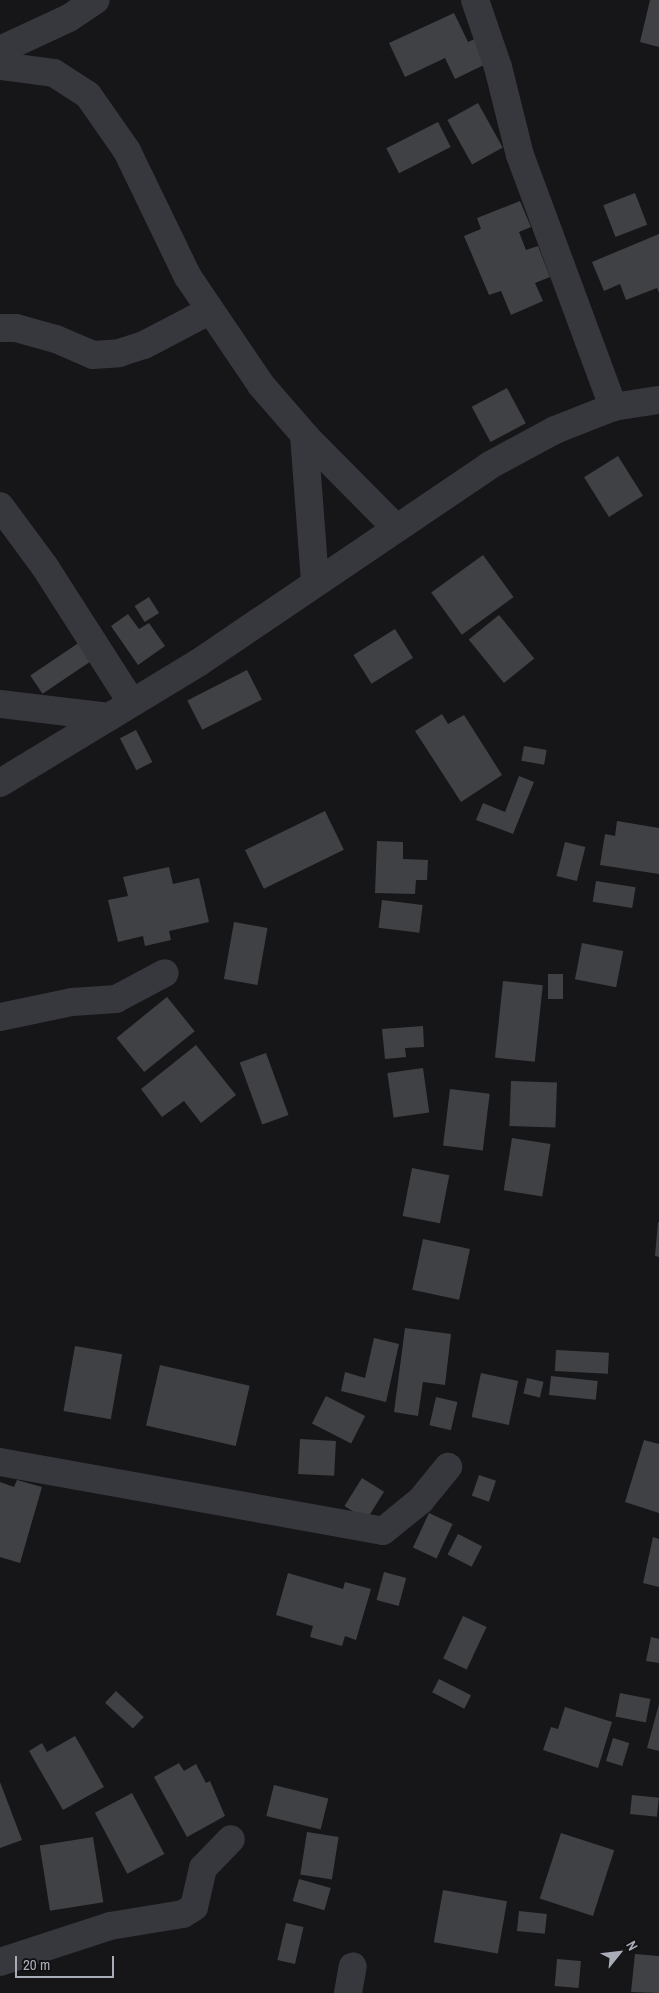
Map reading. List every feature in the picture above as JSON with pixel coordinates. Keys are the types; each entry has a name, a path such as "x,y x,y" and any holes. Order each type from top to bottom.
{"street":[{"path":"0,50 69,18 96,0"},
{"path":"475,0 498,67 520,155 612,407"},
{"path":"0,66 54,73 88,94 127,151 188,277 260,385 304,435 396,528"},
{"path":"0,328 16,328 56,339 92,355 119,353 144,346 209,311"},
{"path":"0,783 120,710 315,583 490,465 555,430 612,407 659,400"},
{"path":"304,435 315,583"},
{"path":"0,506 45,567 120,710"},
{"path":"0,704 120,710"},
{"path":"0,1017 72,1002 116,999 165,974"},
{"path":"0,1462 383,1531 421,1500 448,1467"},
{"path":"0,1962 110,1926 183,1914 194,1907 203,1868 232,1839"},
{"path":"348,1993 354,1966"}],"building":[{"path":"650,0 659,0 659,47 640,42"},
{"path":"454,13 468,42 479,37 490,62 455,79 445,58 405,77 389,43"},
{"path":"478,103 503,148 472,165 447,120"},
{"path":"438,122 451,147 399,173 386,148"},
{"path":"635,193 647,225 615,237 603,205"},
{"path":"520,201 531,227 519,232 526,250 538,246 550,277 535,283 543,301 511,315 501,291 489,295 464,236 481,229 477,218"},
{"path":"659,234 659,293 657,288 626,300 620,284 604,291 592,262"},
{"path":"507,388 526,423 490,442 472,407"},
{"path":"618,456 643,496 609,517 584,477"},
{"path":"483,555 514,597 462,635 431,593"},
{"path":"149,597 159,613 145,622 135,606"},
{"path":"128,614 139,629 149,623 165,646 138,665 111,626"},
{"path":"499,615 534,659 504,683 469,640"},
{"path":"395,629 413,658 371,684 353,655"},
{"path":"80,642 92,660 43,694 30,676"},
{"path":"247,670 262,699 202,730 187,700"},
{"path":"442,714 448,724 464,715 502,775 461,802 415,731"},
{"path":"136,730 152,762 136,770 120,738"},
{"path":"524,746 547,750 544,765 521,761"},
{"path":"519,776 534,782 513,834 476,820 483,803 505,812"},
{"path":"325,811 344,850 264,889 245,850"},
{"path":"617,821 659,828 659,874 600,865 605,834 615,836"},
{"path":"377,841 403,842 403,859 428,860 427,880 416,880 415,894 375,893"},
{"path":"565,842 585,847 577,881 557,876"},
{"path":"169,867 173,884 199,878 209,922 169,931 171,940 145,946 143,936 118,942 108,900 128,896 123,877"},
{"path":"596,881 636,887 632,908 593,902"},
{"path":"382,900 423,905 419,933 379,928"},
{"path":"234,922 267,928 257,985 224,979"},
{"path":"582,943 623,951 616,987 575,979"},
{"path":"548,974 563,974 563,999 548,999"},
{"path":"503,981 543,985 535,1062 495,1058"},
{"path":"167,997 195,1031 144,1072 116,1038"},
{"path":"423,1026 424,1047 405,1048 406,1057 385,1059 382,1029"},
{"path":"196,1045 236,1095 201,1123 184,1101 162,1117 141,1089"},
{"path":"266,1053 289,1115 262,1125 240,1063"},
{"path":"423,1068 429,1113 394,1118 387,1073"},
{"path":"511,1081 557,1083 555,1128 509,1126"},
{"path":"450,1089 490,1094 483,1150 443,1146"},
{"path":"512,1138 551,1144 542,1196 504,1190"},
{"path":"412,1168 449,1175 440,1223 403,1216"},
{"path":"659,1222 659,1257 655,1256"},
{"path":"423,1239 470,1249 459,1300 412,1290"},
{"path":"405,1328 451,1334 445,1385 423,1382 418,1416 394,1412"},
{"path":"374,1338 399,1344 386,1402 341,1391 345,1372 365,1378"},
{"path":"75,1346 122,1354 111,1419 64,1411"},
{"path":"556,1350 609,1353 608,1374 555,1371"},
{"path":"160,1365 250,1386 236,1446 146,1425"},
{"path":"481,1373 518,1381 509,1425 472,1417"},
{"path":"551,1376 598,1381 596,1400 549,1395"},
{"path":"527,1378 544,1382 540,1397 523,1394"},
{"path":"326,1396 365,1416 351,1444 312,1424"},
{"path":"436,1397 457,1402 451,1430 429,1425"},
{"path":"300,1439 336,1441 334,1476 298,1474"},
{"path":"644,1440 659,1444 659,1513 625,1502"},
{"path":"479,1475 496,1481 489,1502 472,1496"},
{"path":"362,1478 384,1492 367,1520 345,1506"},
{"path":"17,1480 42,1487 20,1563 0,1557 0,1482 14,1487"},
{"path":"429,1513 453,1524 437,1558 413,1547"},
{"path":"458,1534 482,1546 472,1567 448,1554"},
{"path":"653,1537 659,1539 659,1587 643,1583"},
{"path":"384,1572 406,1578 399,1606 376,1600"},
{"path":"288,1573 343,1589 345,1582 371,1589 356,1640 345,1636 342,1646 310,1637 313,1626 276,1615"},
{"path":"463,1616 487,1627 467,1670 443,1659"},
{"path":"651,1637 659,1639 659,1663 646,1661"},
{"path":"439,1679 471,1695 464,1709 432,1692"},
{"path":"116,1691 144,1717 133,1729 105,1703"},
{"path":"620,1693 650,1699 646,1722 615,1717"},
{"path":"659,1704 659,1751 647,1748"},
{"path":"565,1707 612,1722 598,1768 543,1750 551,1727 558,1729"},
{"path":"75,1736 104,1787 63,1810 29,1751 42,1743 47,1752"},
{"path":"613,1738 629,1743 622,1766 606,1761"},
{"path":"179,1763 184,1771 196,1764 206,1783 210,1781 225,1816 187,1837 154,1777"},
{"path":"0,1782 22,1840 0,1848"},
{"path":"274,1785 328,1799 321,1830 266,1816"},
{"path":"132,1793 164,1854 127,1874 95,1813"},
{"path":"632,1795 659,1798 657,1817 630,1814"},
{"path":"307,1832 339,1837 332,1879 300,1874"},
{"path":"561,1833 614,1850 593,1916 540,1899"},
{"path":"93,1837 103,1902 50,1911 40,1845"},
{"path":"299,1879 331,1888 324,1910 293,1901"},
{"path":"443,1890 507,1901 498,1953 434,1942"},
{"path":"519,1911 547,1914 545,1934 517,1931"},
{"path":"286,1923 304,1927 295,1964 277,1960"},
{"path":"635,1954 659,1956 659,1993 631,1992"},
{"path":"557,1959 581,1961 579,1988 555,1986"}]}
